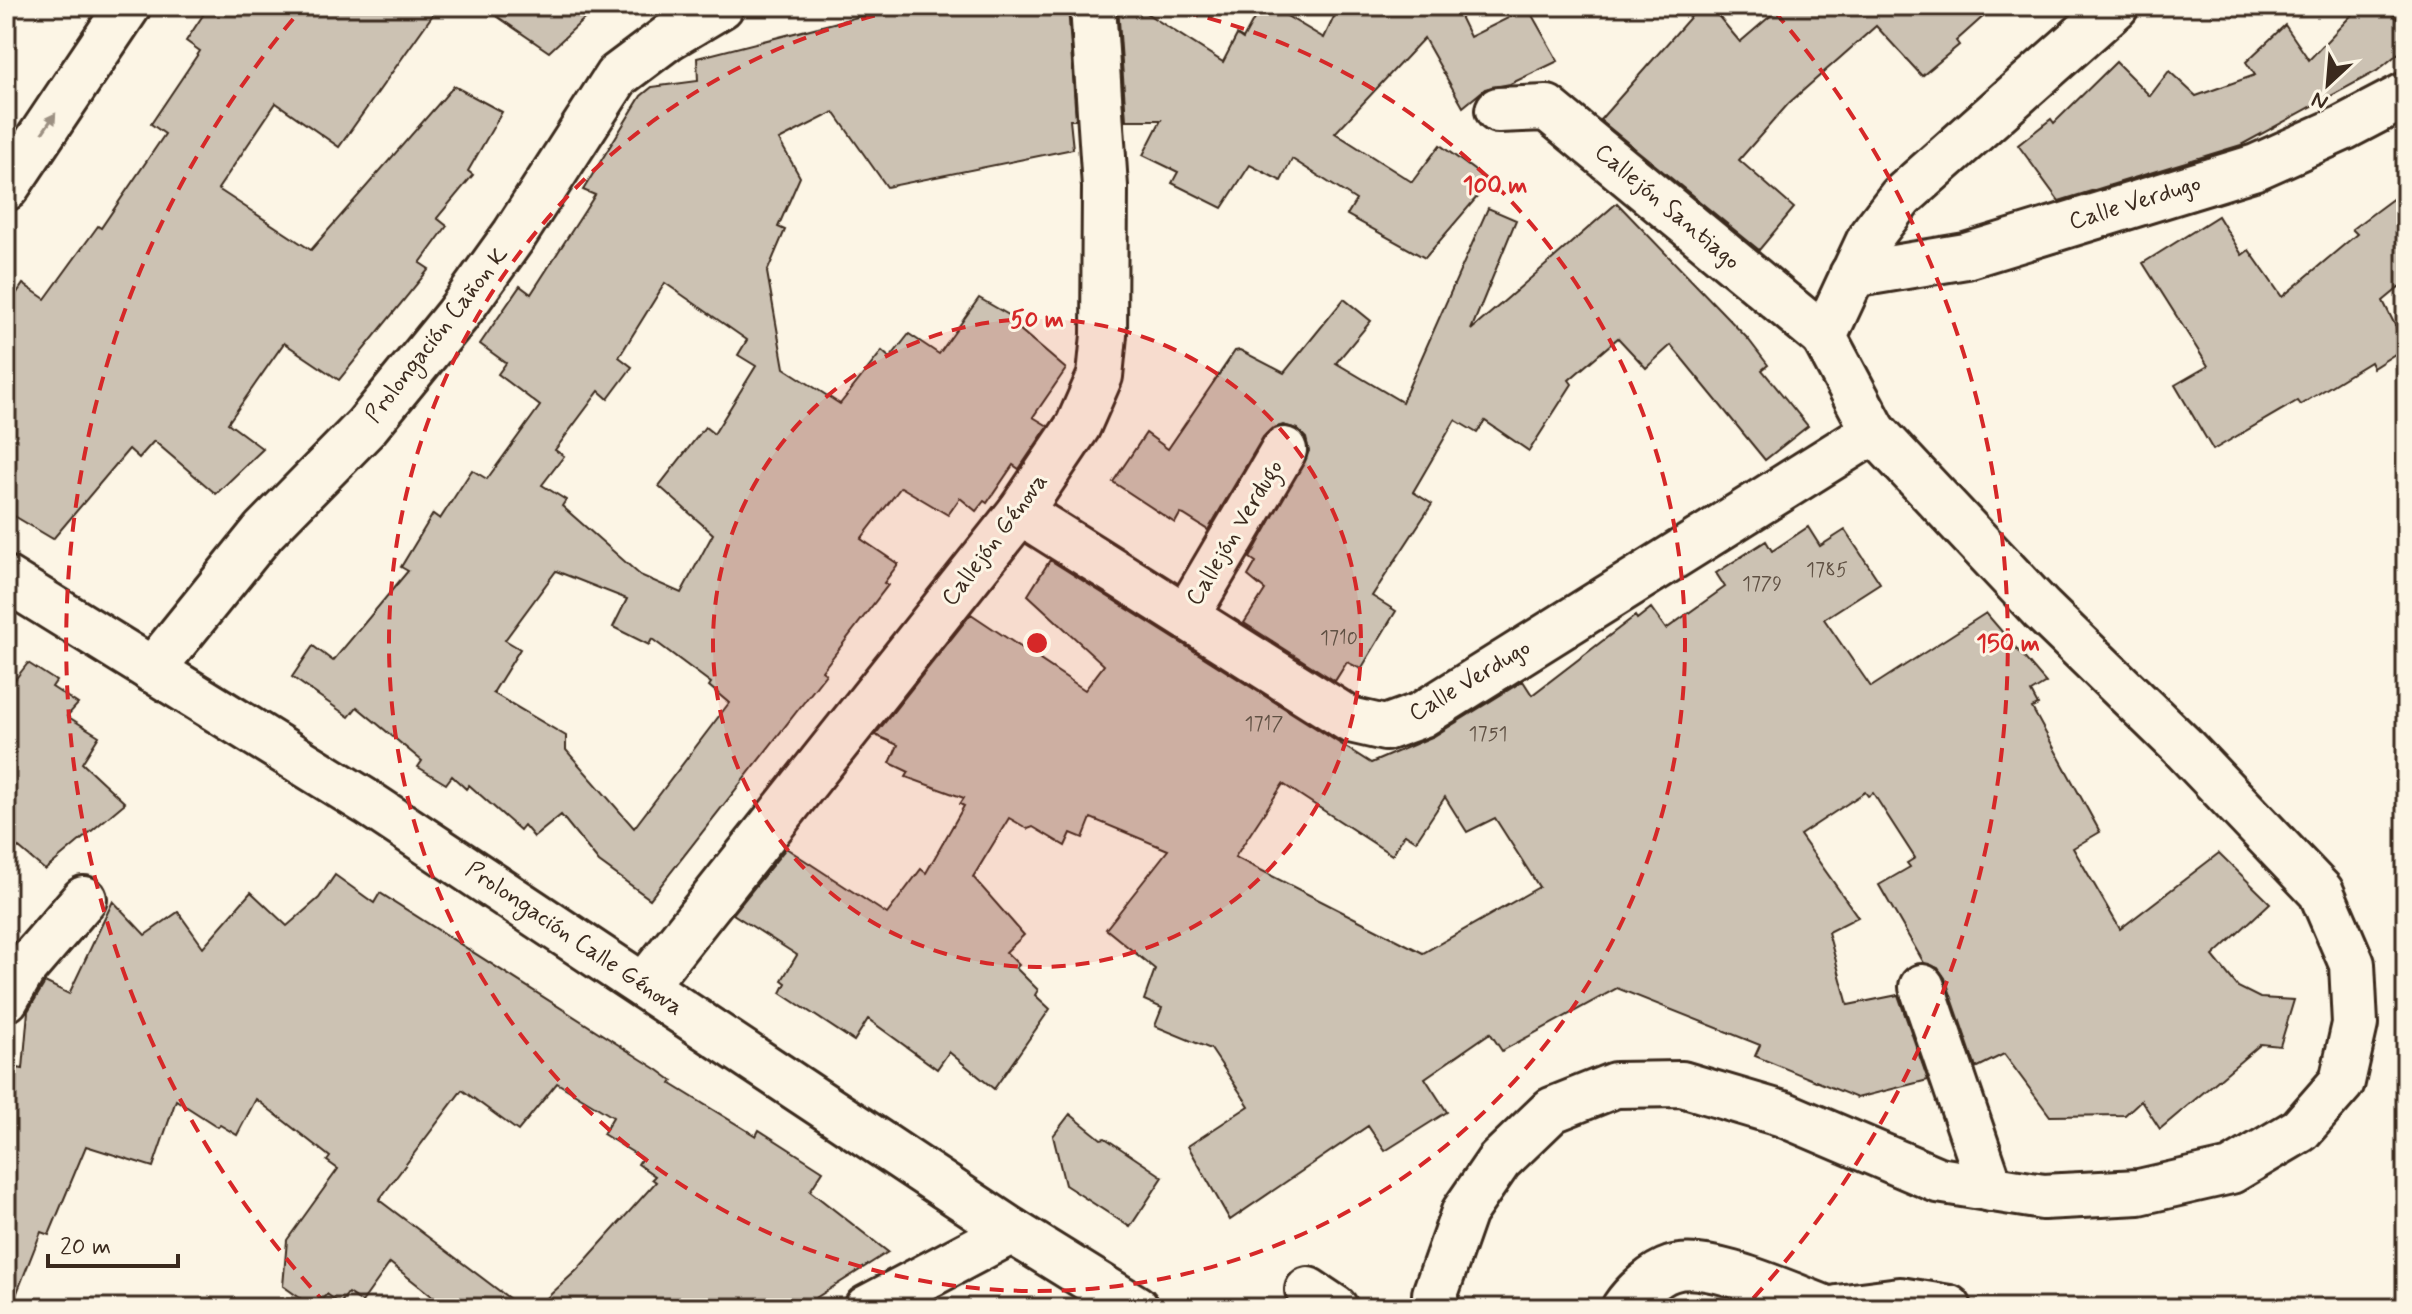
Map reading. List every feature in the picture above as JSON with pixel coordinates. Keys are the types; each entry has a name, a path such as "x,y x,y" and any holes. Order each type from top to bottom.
{"street":[{"path":"6,188 128,6"},
{"name":"Prolongación Cañon K","path":"152,670 264,531 366,427 457,315 515,234 617,76 669,37 721,6"},
{"name":"Callejón Génova","path":"644,986 1020,512 1078,426 1100,376 1104,335 1105,187 1093,6"},
{"path":"1435,1308 1435,1294 1464,1212 1499,1161 1552,1110 1615,1085 1682,1084 1783,1114 1938,1180 2043,1197 2139,1192 2231,1171 2300,1130 2342,1082 2355,1024 2352,964 2321,892 2181,745 2041,609 1874,431 1824,337 1871,236 1901,197 2116,6"},
{"name":"Calle Verdugo","path":"1852,275 1966,256 2256,167 2406,95"},
{"name":"Callejón Santiago","path":"1498,110 1547,108 1824,337"},
{"name":"Calle Verdugo","path":"1020,512 1187,615 1323,705 1350,720 1385,728 1421,715 1874,431"},
{"name":"Callejón Verdugo","path":"1187,615 1284,450"},
{"name":"Prolongación Calle Génova","path":"6,579 368,803 1012,1231 1136,1308"},
{"path":"6,999 22,971 84,899"},
{"path":"1922,987 1991,1189"},
{"path":"867,1308 1012,1231"},
{"path":"1624,1308 1631,1298 1672,1268 1722,1269 1825,1308"},
{"path":"1837,1308 1900,1300 1949,1308"}],"building":[{"path":"209,6 439,6 339,147 276,103 218,189 311,250 454,86 502,112 468,171 473,175 437,218 447,226 420,263 429,269 339,380 284,343 228,423 263,449 216,494 154,441 139,458 129,449 53,539 6,511 6,309 23,284 45,299 98,226 101,228 165,134 151,124 200,51 186,41"},
{"path":"482,6 598,6 549,52"},
{"path":"900,6 922,6 924,15 967,6 1068,6 1076,120 1070,120 1073,149 887,187 834,112 779,140 800,177 778,227 785,230 767,272 784,368 840,404 882,351 890,358 909,334 939,354 979,298 1014,318 1011,322 1066,369 1033,417 1048,426 1019,469 1013,465 987,503 984,501 976,511 960,498 948,515 901,487 861,539 898,564 884,583 888,585 822,671 826,674 650,899 599,862 561,815 534,837 524,825 520,830 469,785 466,789 452,776 446,784 418,767 422,761 357,707 349,717 292,677 313,646 333,661 408,571 401,567 433,514 440,519 472,470 487,479 540,406 498,374 506,363 480,344 520,286 531,294 595,195 583,190 641,96 652,87 698,81 697,58","holes":["665,283 747,340 738,355 756,366 714,434 705,427 659,486 713,534 681,593 640,575 562,506 566,500 542,485 564,456 555,450 599,391 608,399 632,367 619,357","556,571 627,599 613,627 649,645 652,639 711,683 709,686 729,703 634,828 566,750 566,736 493,693 520,649 505,640"]},
{"path":"1118,6 1135,6 1223,62 1237,35 1243,39 1261,6 1270,6 1324,38 1339,6 1455,6 1470,37 1528,8 1558,61 1510,84 1485,89 1463,107 1424,38 1335,133 1412,182 1440,145 1490,182 1425,258 1347,215 1356,200 1292,159 1281,181 1250,165 1222,208 1172,183 1178,172 1143,155 1161,120 1126,120"},
{"path":"1700,6 1710,6 1740,42 1782,6 1995,6 1956,41 1959,45 1922,76 1876,26 1789,103 1739,160 1794,208 1759,250 1600,120"},
{"path":"2360,6 2383,6 2406,26 2406,47 2377,71 2241,145 2059,201 2018,145 2051,119 2054,123 2116,62 2150,96 2169,71 2196,96 2255,75 2246,62 2285,25 2309,60"},
{"path":"2406,189 2406,282 2383,301 2406,347 2373,368 2370,362 2300,405 2297,401 2213,450 2175,385 2208,366 2143,263 2218,216 2242,255 2249,250 2282,297 2357,234 2352,229"},
{"path":"1617,203 1748,339 1768,365 1762,370 1808,426 1765,460 1671,345 1646,368 1618,338 1569,380 1572,384 1529,451 1485,421 1477,433 1455,420 1413,492 1432,504 1372,596 1396,611 1361,669 1347,662 1335,681 1244,623 1265,590 1248,576 1256,562 1250,558 1309,451 1306,438 1297,429 1283,425 1271,429 1263,437 1208,530 1180,514 1175,523 1113,482 1146,433 1168,449 1235,351 1240,350 1284,373 1344,299 1371,321 1336,363 1402,402 1488,208 1516,220 1471,330"},
{"path":"1808,527 1820,546 1845,530 1880,583 1824,619 1871,687 1986,613 2046,683 2031,692 2038,705 2032,708 2100,832 2073,848 2120,929 2219,853 2270,903 2213,956 2238,987 2260,998 2294,1000 2280,1046 2261,1044 2160,1129 2141,1100 2125,1115 2050,1116 2004,1054 1976,1068 1945,978 1938,968 1924,963 1879,885 1910,867 1907,863 1915,858 1873,793 1868,796 1865,792 1800,835 1858,917 1828,932 1848,1005 1898,995 1928,1080 1857,1098 1755,1056 1760,1045 1617,988 1502,1051 1490,1033 1425,1078 1447,1112 1385,1151 1368,1126 1230,1220 1188,1146 1249,1106 1211,1049 1155,1026 1162,1008 1144,1000 1155,969 1106,929 1168,850 1091,818 1083,838 1071,833 1065,846 1033,827 1028,829 1009,818 973,877 1024,935 1006,952 1019,965 1016,968 1038,990 1035,995 1050,1009 994,1089 949,1052 937,1069 868,1019 854,1041 781,993 786,983 782,980 797,955 733,914 786,848 887,914 921,869 926,873 964,806 960,804 964,798 906,777 909,772 890,763 898,745 875,735 971,614 1085,690 1104,665 1028,595 1050,560 1371,763 1434,736 1523,681 1532,695 1635,616 1637,619 1651,608 1666,629 1725,587 1716,573 1766,541 1772,551","holes":["1283,784 1392,855 1405,834 1416,841 1445,797 1467,832 1495,818 1539,887 1423,953 1235,857"]},
{"path":"28,663 56,681 52,687 78,704 67,716 99,736 82,763 125,803 45,870 6,837 6,691"},
{"path":"335,875 374,903 380,893 658,1070 673,1081 671,1084 756,1136 759,1130 823,1171 810,1191 888,1252 800,1308 536,1308 577,1270 656,1182 652,1179 655,1176 638,1164 642,1158 603,1134 613,1117 557,1083 518,1131 462,1090 379,1200 522,1308 447,1308 390,1263 362,1302 348,1293 340,1304 327,1294 314,1308 283,1286 287,1240 338,1169 327,1161 330,1157 256,1099 237,1135 220,1125 218,1127 176,1100 153,1167 86,1146 49,1235 41,1232 11,1308 6,1308 6,1066 23,1069 28,1011 45,982 69,994 113,901 145,935 178,912 203,947 251,892 287,926 319,898"},
{"path":"1070,1114 1101,1139 1105,1138 1163,1177 1130,1227 1065,1185 1053,1136"}]}
